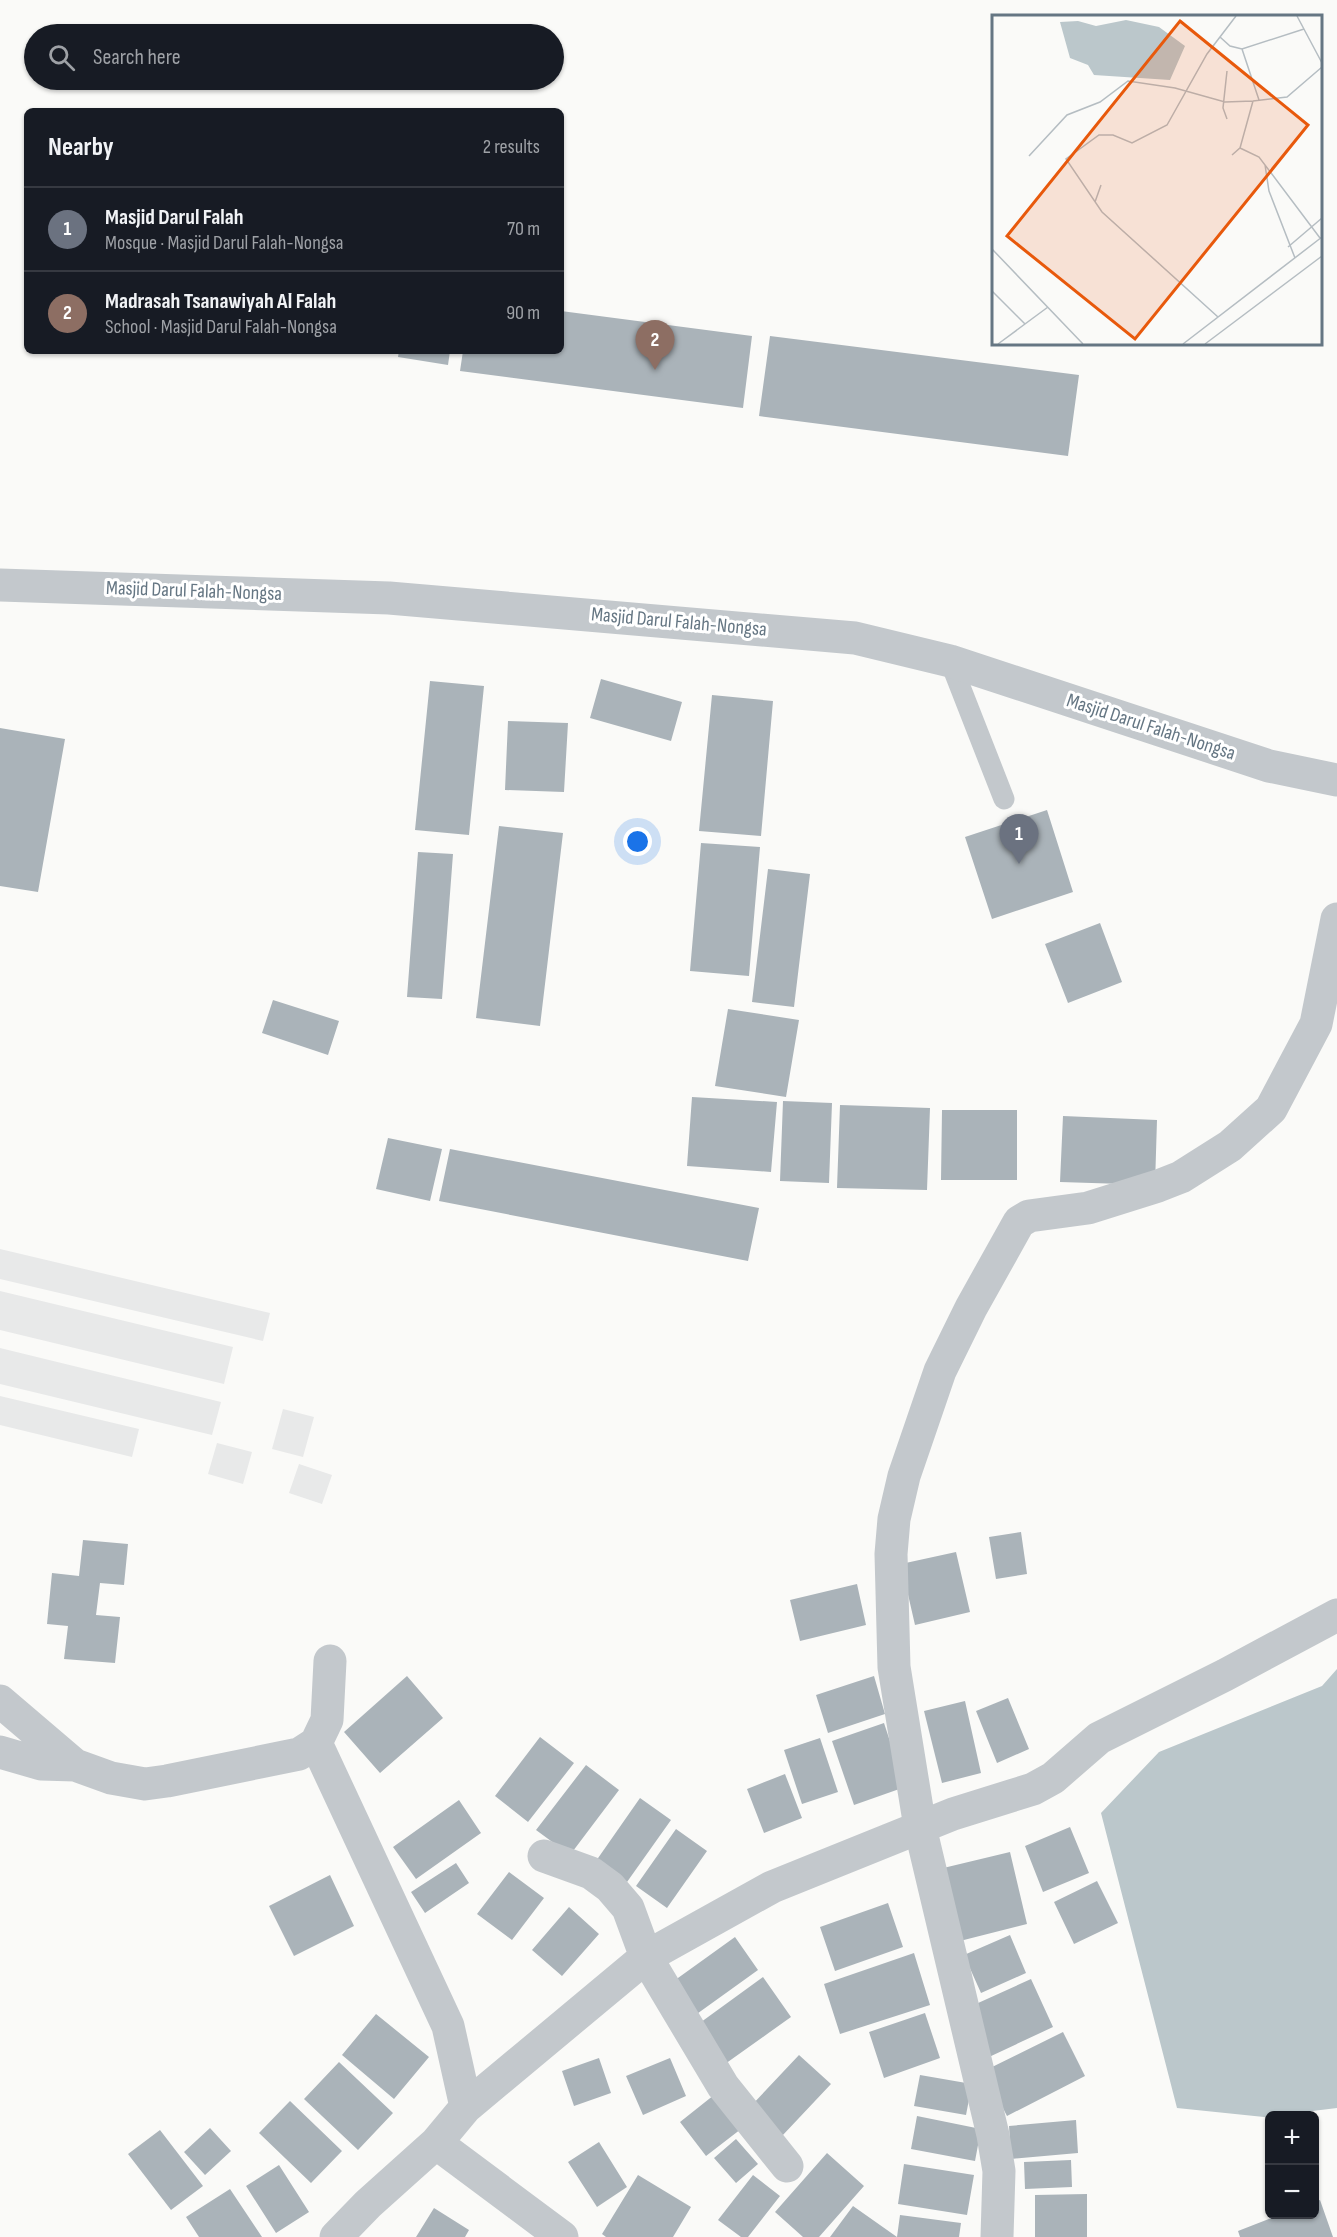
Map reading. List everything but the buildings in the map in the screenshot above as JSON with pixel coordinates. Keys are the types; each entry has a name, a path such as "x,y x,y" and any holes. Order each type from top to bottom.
{"street":[{"name":"Masjid Darul Falah-Nongsa","path":"0,585 389,598 855,638 950,661 1269,766 1337,780"},
{"path":"997,2237 999,2171 993,2135 921,1827 894,1667 891,1554 894,1519 904,1476 940,1371 1011,1233 1020,1222 1029,1216 1088,1208 1181,1177 1230,1146 1270,1109 1317,1024 1337,919"},
{"path":"336,2237 368,2204 436,2143 466,2107 646,1957 772,1887 953,1814 1033,1790 1053,1778 1099,1737 1225,1675 1337,1616"},
{"path":"0,1752 41,1764 75,1765 111,1778 146,1784 299,1754 316,1743 327,1720 330,1661"},
{"path":"0,1701 75,1765"},
{"path":"316,1743 448,2026 466,2107"},
{"path":"544,1856 591,1873 610,1887 628,1908 646,1957 723,2086 787,2166"},
{"path":"436,2143 562,2237"}],"lane":[{"path":"950,661 1004,799"}],"shaded area":[{"path":"0,1249 270,1313 263,1341 0,1279"},
{"path":"0,1291 233,1347 224,1384 0,1330"},
{"path":"0,1348 221,1402 212,1435 0,1384"},
{"path":"0,1396 139,1429 132,1457 0,1425"},
{"path":"283,1409 314,1417 303,1457 272,1449"},
{"path":"217,1443 252,1452 243,1484 208,1474"},
{"path":"299,1464 332,1475 322,1504 289,1493"},
{"path":"1337,1669 1337,2108 1313,2111 1265,2111 1264,2117 1177,2108 1101,1813 1159,1752 1322,1686"}],"place":[{"name":"Madrasah Tsanawiyah Al Falah","path":"655,370"},
{"name":"Masjid Darul Falah","path":"1019,864"}]}
